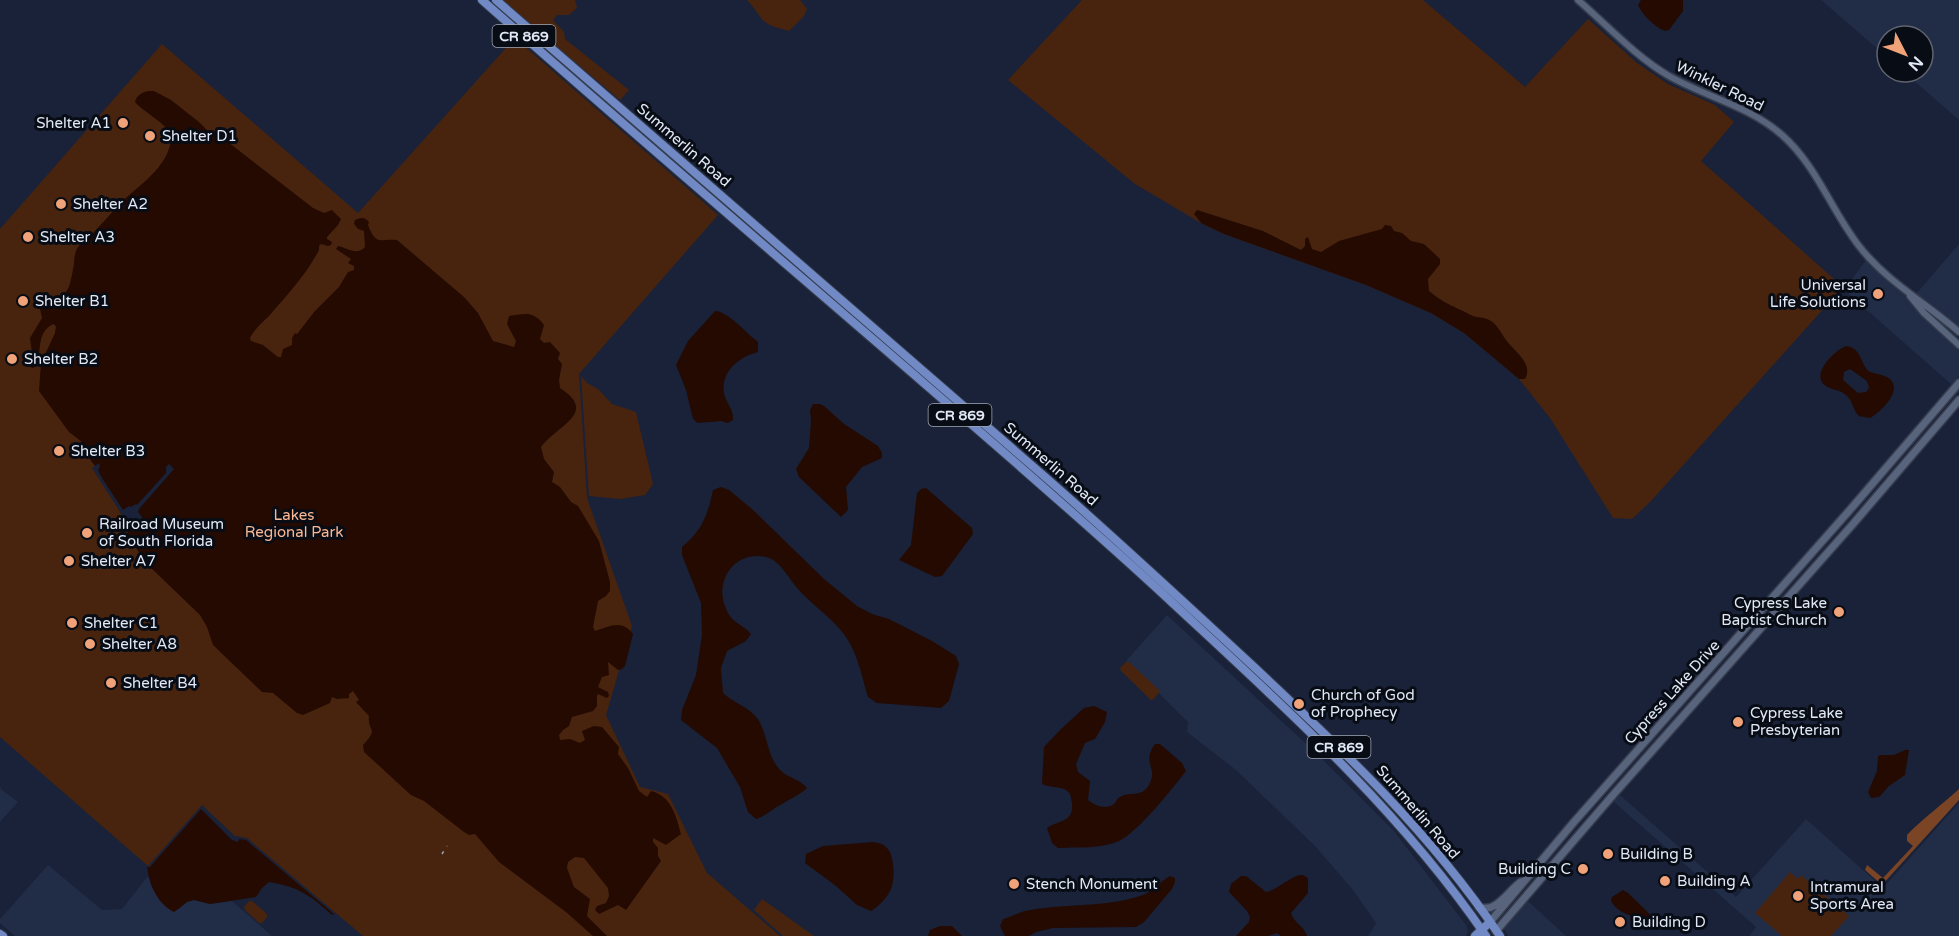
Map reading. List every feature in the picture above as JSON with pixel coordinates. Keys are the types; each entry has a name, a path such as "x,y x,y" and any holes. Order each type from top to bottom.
{"main road":[{"name":"Summerlin Road","path":"482,0 1079,518 1202,630 1341,761 1380,803 1452,889 1481,934"},
{"path":"490,0 513,20 536,35"},
{"name":"Summerlin Road","path":"496,0 1146,566 1364,770 1415,826 1479,907 1496,934"},
{"name":"Cypress Lake Drive","path":"1481,934 1580,815 1845,516 1959,383"},
{"name":"Cypress Lake Drive","path":"1496,934 1612,795 1845,533 1959,400"},
{"path":"1479,907 1493,908 1530,875"}],"street":[{"name":"Winkler Road","path":"1578,0 1658,68 1676,79 1751,113 1782,135 1810,165 1859,246 1878,266 1959,332"},
{"name":"Winkler Road","path":"1904,288 1924,313 1959,345"}],"shaded area":[{"path":"1641,0 1683,0 1683,11 1669,30 1665,31 1643,13 1638,5"},
{"path":"1821,0 1959,0 1959,120 1918,84 1935,84 1935,24 1875,24 1875,47"},
{"path":"154,91 171,100 211,134 224,139 313,208 324,213 332,210 341,219 327,237 332,242 331,245 321,244 319,246 314,259 302,276 254,331 250,338 251,341 263,345 278,357 281,357 283,349 292,345 295,333 297,334 315,311 339,287 348,272 354,270 354,266 348,263 351,259 336,249 338,246 359,251 365,247 364,231 358,229 354,224 355,220 363,218 369,222 368,225 376,239 397,240 464,297 478,313 493,341 514,347 516,341 507,324 509,316 528,314 536,317 544,325 540,339 544,343 550,342 560,353 558,359 562,364 560,388 571,397 576,405 575,412 571,419 541,447 544,459 554,472 552,482 560,487 571,502 578,506 599,541 610,582 610,591 598,601 593,627 595,631 620,625 625,626 633,634 625,666 618,670 608,662 609,675 602,677 598,687 608,692 609,696 607,698 598,694 597,706 593,711 572,717 569,726 559,735 560,740 570,739 580,743 585,740 582,731 594,726 602,727 619,747 618,754 639,791 647,797 651,791 658,794 672,807 681,834 666,845 653,838 661,861 626,910 618,905 599,914 595,910 597,906 606,903 609,896 608,888 584,858 575,857 568,862 567,868 574,887 590,899 587,916 607,936 593,936 566,912 499,862 475,834 469,835 464,832 424,801 411,795 364,752 363,745 372,730 369,716 356,702 359,700 353,691 349,694 349,698 332,697 330,703 303,715 297,713 273,693 262,692 213,645 200,615 148,565 127,535 129,528 82,442 69,432 39,391 41,363 56,326 53,324 44,332 40,342 37,365 30,367 32,353 30,338 42,318 39,304 66,292 78,247 149,178 167,154 170,132 135,102 140,95"},
{"path":"1197,210 1263,231 1301,250 1308,237 1312,249 1321,252 1339,241 1382,229 1385,225 1391,226 1394,231 1402,233 1411,241 1424,244 1440,259 1440,264 1428,279 1429,291 1441,300 1473,316 1485,318 1493,323 1525,363 1527,373 1525,379 1519,379 1464,333 1431,313 1366,285 1224,234 1201,223 1194,214"},
{"path":"1959,244 1959,329 1916,294"},
{"path":"1866,260 1904,291 1920,312 1959,348 1959,376 1951,384 1844,290"},
{"path":"715,311 726,315 758,342 758,352 737,362 724,381 725,397 732,411 733,420 728,423 721,421 698,423 693,419 686,390 676,365 688,341"},
{"path":"1846,346 1855,349 1868,371 1887,377 1892,382 1894,387 1890,399 1880,411 1870,418 1859,416 1847,396 1829,388 1822,381 1820,376 1825,363","holes":["1850,369 1867,381 1869,388 1866,392 1858,393 1843,380 1844,372"]},
{"path":"813,404 824,406 844,424 878,446 882,453 882,458 862,467 846,487 848,510 841,517 799,477 796,469 809,448 810,410"},
{"path":"721,487 729,490 752,509 824,579 857,606 932,641 956,656 959,664 949,701 941,708 877,703 868,697 857,658 846,637 798,589 776,562 766,557 754,556 735,564 724,581 722,591 724,602 730,616 751,634 746,641 727,651 721,668 723,693 754,714 761,724 775,764 783,773 807,788 756,819 748,812 740,787 717,748 681,720 682,710 696,675 702,635 701,603 682,555 682,547 695,535 703,522 713,490"},
{"path":"926,488 972,528 973,534 942,576 935,577 899,560 911,545 917,493"},
{"path":"1167,615 1316,753 1394,831 1466,925 1468,930 1466,936 1368,936 1376,923 1353,890 1315,846 1236,770 1187,732 1188,722 1126,661"},
{"path":"1094,706 1107,712 1105,722 1095,739 1085,743 1076,764 1078,772 1090,781 1088,800 1107,807 1124,795 1145,790 1151,780 1152,771 1149,760 1155,744 1160,744 1182,763 1186,771 1145,820 1119,841 1097,846 1058,848 1052,843 1047,828 1068,818 1072,803 1070,794 1066,790 1042,784 1044,747 1084,708"},
{"path":"1909,750 1905,775 1889,786 1879,797 1871,798 1868,792 1877,771 1878,756 1894,755"},
{"path":"0,786 18,802 0,822"},
{"path":"1959,789 1959,800 1882,885 1865,870 1867,865 1883,878 1913,846 1907,841 1907,835"},
{"path":"1620,795 1736,897 1806,819 1883,888 1959,803 1959,936 1749,936 1756,927 1614,802"},
{"path":"201,809 232,840 238,842 239,839 246,840 334,914 332,915 304,893 288,886 269,882 256,897 210,904 194,900 187,902 174,912 168,908 155,893 147,867 150,867"},
{"path":"873,842 889,850 894,874 889,892 871,911 857,905 805,863 806,854 823,846"},
{"path":"48,865 102,910 122,909 148,876 152,888 178,910 187,902 194,900 210,904 232,901 272,936 15,936 0,923 0,919"},
{"path":"1299,875 1308,878 1308,893 1291,913 1307,936 1281,936 1277,933 1268,936 1236,936 1249,922 1250,917 1229,892 1231,884 1241,876 1246,876 1266,892"},
{"path":"1170,876 1175,878 1172,889 1144,922 1136,927 1053,928 1029,936 1005,936 1000,926 1003,919 1025,911 1097,904 1140,896"},
{"path":"1623,890 1661,925 1658,928 1626,914 1615,906 1611,901 1612,897"},
{"path":"1528,901 1566,936 1508,936 1504,929"},
{"path":"940,926 952,926 962,936 928,936 930,930"}],"green space":[{"path":"502,0 575,0 577,8 569,15 557,15 553,20 564,32 565,39 629,90 620,100"},
{"path":"747,0 800,0 807,9 804,16 789,31 764,21"},
{"path":"1082,0 1423,0 1525,87 1588,19 1637,63 1668,84 1715,105 1734,122 1701,161 1843,287 1651,501 1632,519 1613,518 1550,418 1519,379 1464,333 1431,313 1366,285 1224,234 1201,223 1135,184 1008,80"},
{"name":"Lakes Regional Park","path":"515,38 718,215 579,374 587,498 632,626 606,715 640,787 668,794 707,873 780,936 363,936 247,838 235,836 202,805 148,866 0,737 0,229 162,44 358,213"},
{"path":"581,376 612,404 636,412 653,484 645,495 620,499 589,496"},
{"path":"1129,662 1160,691 1154,699 1151,700 1121,671 1120,668"},
{"name":"Intramural Sports Area","path":"1790,872 1798,879 1801,875 1849,916 1831,936 1782,936 1755,913"},
{"path":"762,899 814,936 783,936 754,910"},
{"path":"249,901 267,914 262,923 259,923 245,910 244,907"}],"pier":[{"path":"99,463 100,475 123,510 137,505 166,473 166,467 169,464 174,469 139,509 138,512 142,517 140,528 133,532 122,520 124,518 92,468"}],"railway":[{"path":"442,854 447,846"}],"place":[{"name":"Shelter A1","path":"123,123"},
{"name":"Shelter D1","path":"150,136"},
{"name":"Shelter A2","path":"61,204"},
{"name":"Shelter A3","path":"28,237"},
{"name":"Universal Life Solutions","path":"1878,294"},
{"name":"Shelter B1","path":"23,301"},
{"name":"Shelter B2","path":"12,359"},
{"name":"Shelter B3","path":"59,451"},
{"name":"Railroad Museum of South Florida","path":"87,533"},
{"name":"Shelter A7","path":"69,561"},
{"name":"Cypress Lake Baptist Church","path":"1839,612"},
{"name":"Shelter C1","path":"72,623"},
{"name":"Shelter A8","path":"90,644"},
{"name":"Shelter B4","path":"111,683"},
{"name":"Church of God of Prophecy","path":"1299,704"},
{"name":"Cypress Lake Presbyterian","path":"1738,722"},
{"name":"Building B","path":"1608,854"},
{"name":"Building C","path":"1583,869"},
{"name":"Building A","path":"1665,881"},
{"name":"Stench Monument","path":"1014,884"},
{"name":"Intramural Sports Area","path":"1798,896"},
{"name":"Building D","path":"1620,922"}]}
